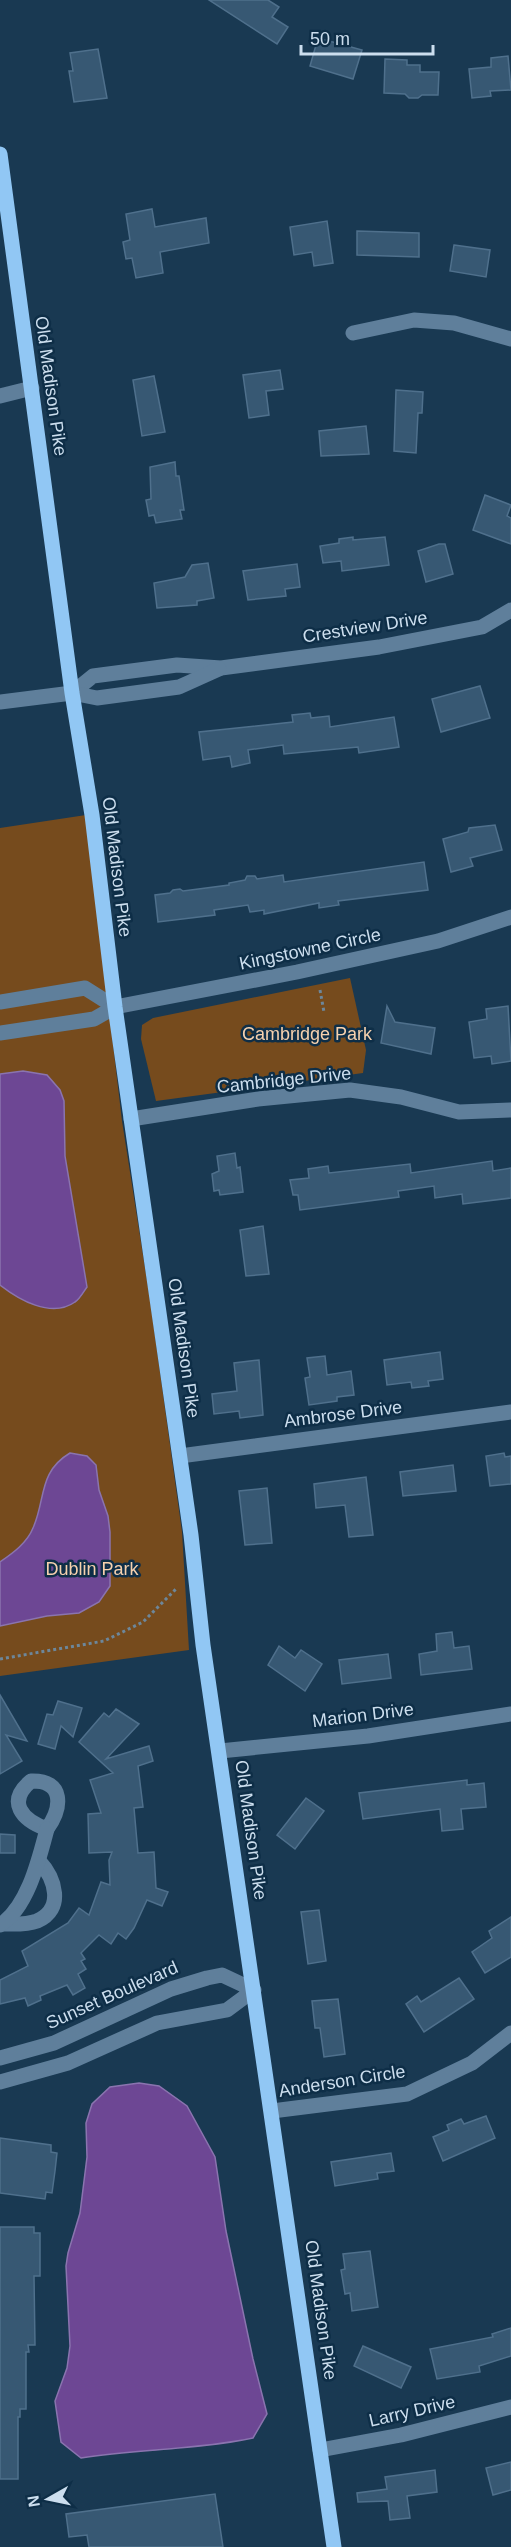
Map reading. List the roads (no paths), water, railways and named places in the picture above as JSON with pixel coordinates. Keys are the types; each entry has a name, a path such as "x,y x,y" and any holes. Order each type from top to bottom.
{"main road":[{"name":"Old Madison Pike","path":"0,154 72,693 92,814 130,1119 180,1456 203,1645 334,2547"}],"street":[{"path":"353,333 414,320 454,322 511,339"},
{"path":"0,396 32,388"},
{"name":"Crestview Drive","path":"72,693 93,676 177,665 221,668 379,647 482,627 511,610"},
{"name":"Crestview Drive","path":"0,702 72,693 97,699 179,687 221,668"},
{"name":"Kingstowne Circle","path":"0,1033 94,1019 115,1007 297,972 438,941 511,917"},
{"path":"0,1002 85,988 115,1007"},
{"name":"Cambridge Drive","path":"130,1119 258,1099 350,1090 401,1096 459,1112 511,1110"},
{"name":"Ambrose Drive","path":"180,1456 511,1413"},
{"name":"Marion Drive","path":"220,1751 368,1736 511,1714"},
{"path":"1,1925 26,1892 39,1861 47,1828"},
{"path":"1,1925 36,1921 53,1906 54,1882 39,1861"},
{"name":"Sunset Boulevard","path":"0,2058 54,2043 171,1989 207,1977 222,1976 254,1990"},
{"path":"0,2082 68,2063 158,2023 227,2010 254,1990"},
{"name":"Anderson Circle","path":"272,2111 407,2094 472,2063 511,2033"},
{"name":"Larry Drive","path":"320,2450 401,2435 511,2407"}],"park label":[{"name":"Cambridge Park","path":"307,1034"},
{"name":"Dublin Park","path":"92,1569"}]}
